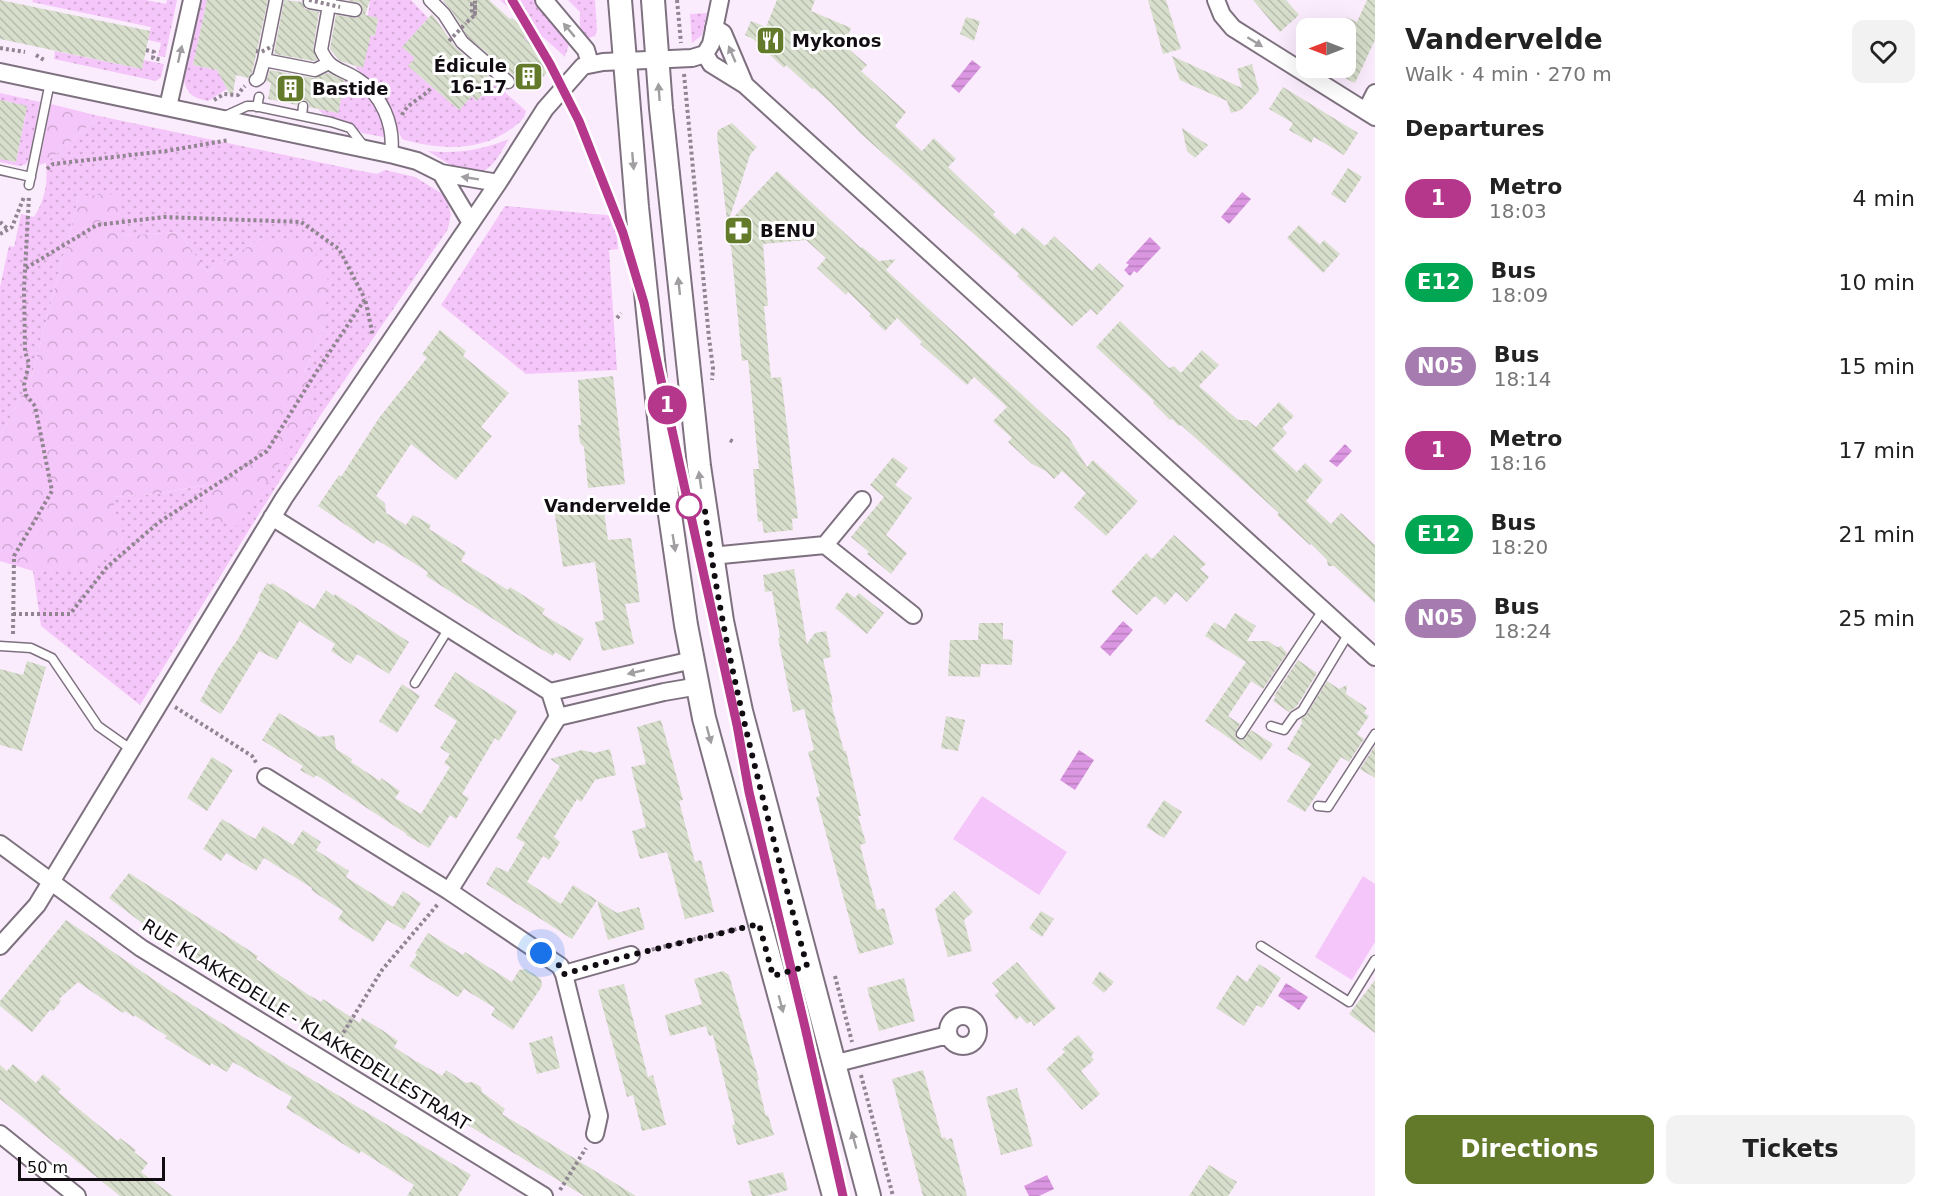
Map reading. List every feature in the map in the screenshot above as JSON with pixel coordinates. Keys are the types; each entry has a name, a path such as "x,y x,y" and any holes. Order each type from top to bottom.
{"main road":[{"path":"620,0 637,207 667,494 693,660 704,718 834,1196"},
{"path":"653,0 660,108 699,466 722,621 741,711 869,1196"},
{"path":"773,976 807,966"}],"street":[{"path":"168,107 192,0"},
{"path":"256,80 259,78 260,55 271,45 276,0"},
{"path":"430,0 444,14 462,42 508,82"},
{"path":"544,0 586,50 590,64"},
{"path":"0,946 37,905 52,882 272,518 498,183 545,109 583,66 699,57 705,54 711,44 720,0"},
{"path":"1216,0 1222,15 1233,28 1371,114 1375,93"},
{"path":"309,1 355,10"},
{"path":"333,4 321,50 336,70 361,82 387,113 392,129 391,155"},
{"path":"714,28 723,33 746,85"},
{"path":"705,54 711,64 746,85 1375,657"},
{"path":"260,55 315,69 329,63"},
{"path":"0,72 367,149 417,161 441,173 498,183"},
{"path":"441,173 471,223"},
{"path":"825,545 862,500"},
{"path":"272,518 550,692 558,717"},
{"path":"711,556 825,545 913,615"},
{"path":"550,692 693,660"},
{"path":"449,891 558,717 699,686"},
{"path":"266,777 449,891 560,966 564,974 599,1116 595,1134"},
{"name":"RUE KLAKKEDELLE - KLAKKEDELLESTRAAT","path":"0,844 141,948 544,1196"},
{"path":"564,974 631,955"},
{"path":"833,1064 948,1035"},
{"path":"0,1134 77,1196"}],"lane":[{"path":"0,170 30,181 50,82"},
{"path":"257,107 259,97"},
{"path":"219,118 247,106 302,116 350,128 367,149"},
{"path":"302,116 303,106"},
{"path":"1241,734 1323,610"},
{"path":"415,683 449,628"},
{"path":"1271,726 1284,730 1294,716 1302,711 1349,633"},
{"path":"0,646 31,648 52,658 98,726 132,750"},
{"path":"1318,806 1328,807 1375,734"},
{"path":"1261,946 1349,1002 1375,960"}],"path":[{"path":"470,0 471,17"},
{"path":"449,41 475,15 474,4 472,4 472,14 476,14 476,0"},
{"path":"677,0 713,368 711,391"},
{"path":"309,1 333,4"},
{"path":"260,55 271,45"},
{"path":"0,48 25,52"},
{"path":"147,50 154,52 153,58"},
{"path":"36,55 45,60"},
{"path":"400,122 404,109 424,97 432,87"},
{"path":"212,101 224,94 238,95"},
{"path":"0,234 9,230 30,181 53,164 165,151 229,140"},
{"path":"12,647 14,556 52,491 35,406 26,394 24,385 29,363 25,343 30,181"},
{"path":"26,268 97,225 164,217 301,222 339,249 365,299 374,342"},
{"path":"0,222 9,230"},
{"path":"13,614 70,614 107,567 158,523 267,451 365,299"},
{"path":"162,698 252,756 266,777"},
{"path":"327,1062 382,970 449,891"},
{"path":"631,955 759,924"},
{"path":"832,967 893,1196"},
{"path":"556,1196 595,1134"}],"green space":[{"path":"33,0 146,0 166,4 167,0 177,0 165,57 158,56 161,43 148,40 151,27 32,2"},
{"path":"200,0 207,0 193,65 217,70 227,89 208,101 192,95 184,81"},
{"path":"370,0 411,0 428,18 403,47 415,58 408,66 459,110 472,96 477,101 488,88 484,83 489,78 526,111 522,119 499,136 472,145 444,147 402,139 386,103 355,66 363,67 368,35 375,36 378,19 368,16"},
{"path":"500,0 535,0 565,32 569,44 565,57 543,37 534,47 524,38 531,28"},
{"path":"568,0 595,0 597,30 595,36 588,38 583,33 580,26 580,12"},
{"path":"707,13 702,35 692,43 690,14"},
{"path":"55,51 142,69 144,60 164,64 161,77 156,81 54,59"},
{"path":"345,79 362,88 376,104 384,117 389,138 362,133 350,123 323,114 318,109 338,113"},
{"path":"0,93 40,102 26,164 19,166 0,162 0,159 16,162 27,106 0,100"},
{"path":"51,104 99,116 46,163 39,165"},
{"path":"99,116 356,170 377,174 385,170 415,177 441,193 447,201 451,214 448,229 320,416 140,705 41,626 33,571 86,571 111,497 155,494 207,485 304,372 325,326 262,238 207,272 179,232 120,236 79,196 32,375 0,437 0,287 9,246 14,247 21,214 34,217 41,204 47,177 46,163"},
{"path":"509,139 494,163 480,172 456,168 428,151 469,150"},
{"path":"120,194 120,236 179,232 207,272 262,238 305,239 328,272 325,326 304,372 316,408 238,526 206,518 206,485 155,494 112,497 124,544 86,571 33,571 0,561 0,437 32,375 79,196"},
{"path":"505,206 616,216 618,249 609,250 617,370 526,374 441,305"},
{"path":"982,796 1067,852 1039,895 953,839"},
{"path":"1363,876 1375,884 1375,942 1352,980 1315,957"}],"shaded area":[{"path":"972,60 981,67 959,93 951,86"},
{"path":"1242,192 1251,199 1229,224 1221,217"},
{"path":"1150,237 1161,248 1137,273 1134,271 1130,276 1124,270 1129,265 1126,263"},
{"path":"1345,444 1352,451 1337,467 1329,461"},
{"path":"1123,621 1133,630 1110,656 1100,647"},
{"path":"1079,750 1094,760 1075,790 1060,780"},
{"path":"1286,983 1308,997 1299,1010 1278,996"},
{"path":"1047,1175 1054,1189 1039,1196 1029,1196 1024,1186"}],"building":[{"path":"0,0 150,31 142,69 0,39"},
{"path":"207,0 268,0 252,73 248,78 236,75 232,98 217,70 193,65"},
{"path":"284,0 302,2 305,9 319,12 313,49 317,60 274,54"},
{"path":"346,0 370,0 365,15 378,18 375,36 371,35 363,68 340,61 330,49 336,15 357,18 363,12 360,3"},
{"path":"444,0 489,0 529,33 524,38 554,65 534,87 527,87 468,37"},
{"path":"777,0 815,0 811,11 851,28 844,45 867,65 861,71 906,112 895,126 922,151 934,138 956,159 948,167 995,212 993,215 1015,235 1023,227 1045,246 1054,236 1092,271 1099,263 1124,286 1097,315 1091,309 1072,326 1017,276 1019,274 860,133 831,103 786,65 784,68 753,39 745,35 751,21 766,27"},
{"path":"1148,0 1166,0 1181,49 1163,54"},
{"path":"1253,0 1286,0 1299,15 1280,32"},
{"path":"1367,0 1375,0 1375,40 1355,83 1344,78 1356,78 1357,22"},
{"path":"432,14 456,48 494,81 477,101 472,96 459,110 408,66 415,58 402,47"},
{"path":"966,17 980,21 974,41 960,34"},
{"path":"1172,56 1242,88 1237,69 1252,64 1259,91 1241,110 1231,113 1227,101 1180,80"},
{"name":"Bastide","path":"270,70 313,78 328,73 345,81 338,113 309,107 309,103 304,100 300,100 297,105 268,99 271,83 266,81"},
{"path":"1283,87 1358,133 1344,155 1314,137 1311,143 1289,130 1293,123 1269,109"},
{"path":"0,100 27,106 16,162 0,159"},
{"path":"732,123 757,147 750,155 728,223 777,171 861,248 879,261 896,259 886,270 1069,438 1087,467 1093,460 1138,501 1106,536 1074,507 1086,493 1062,471 1054,479 1046,471 1032,464 1008,442 1012,438 993,421 1007,407 974,377 967,385 920,344 922,342 897,318 885,331 848,292 846,295 817,268 826,258 806,240 763,244 768,306 764,306 771,378 781,377 798,518 792,519 793,530 764,533 762,521 758,522 753,469 759,469 748,360 742,361 717,136 718,130"},
{"path":"1182,128 1208,145 1195,158 1187,151"},
{"path":"1348,168 1362,177 1345,203 1331,194"},
{"path":"1299,225 1320,245 1324,240 1340,254 1323,273 1287,238"},
{"path":"1120,321 1169,368 1174,366 1181,373 1202,350 1219,365 1199,386 1238,420 1247,420 1256,427 1279,402 1294,416 1282,428 1287,433 1272,449 1297,472 1305,463 1323,480 1306,501 1331,524 1341,513 1375,545 1375,603 1334,566 1328,566 1327,560 1277,515 1279,513 1181,425 1170,420 1153,403 1154,401 1096,347"},
{"path":"440,330 466,351 463,356 509,393 481,427 492,436 456,480 411,444 376,496 385,503 386,513 406,525 413,515 431,525 429,529 466,552 461,561 508,590 510,587 545,609 542,614 584,639 570,661 555,652 553,656 526,640 426,576 428,572 377,540 374,544 318,506 339,475 341,477 379,418 427,358 422,354"},
{"path":"613,376 625,484 588,488 584,447 580,443 578,425 581,425 578,380"},
{"path":"893,457 908,468 895,485 912,498 886,535 907,553 891,574 851,537 884,497 870,485"},
{"path":"603,503 608,540 631,538 640,602 625,604 634,644 602,651 595,622 604,620 595,562 563,567 554,509"},
{"path":"1174,535 1206,564 1200,569 1209,577 1187,602 1176,592 1165,605 1155,596 1137,615 1111,592 1146,553 1152,559"},
{"path":"794,569 807,644 815,633 826,631 831,657 823,659 833,702 831,703 844,751 846,751 861,816 858,816 866,843 860,845 877,910 884,908 894,944 859,954 816,797 820,796 808,752 814,750 804,709 793,712 778,638 780,637 772,591 765,592 763,575"},
{"path":"267,583 270,585 272,583 314,609 326,590 409,642 389,674 357,654 351,664 331,651 335,644 299,621 277,660 259,651 221,714 200,701 216,671 238,639"},
{"path":"847,592 855,598 859,593 884,613 867,634 835,608"},
{"path":"1235,613 1256,626 1247,641 1268,641 1277,647 1281,646 1287,653 1263,689 1251,681 1228,716 1240,724 1235,733 1238,740 1244,739 1251,730 1273,744 1261,761 1205,721 1246,662 1205,636 1214,622 1225,629"},
{"path":"979,623 1003,623 1003,639 1013,640 1012,665 981,664 980,677 948,676 950,640 978,640"},
{"path":"1298,660 1317,673 1297,706 1289,712 1273,701"},
{"path":"27,661 46,667 22,751 0,745 0,669 23,675"},
{"path":"455,672 517,711 499,741 495,738 462,794 469,798 456,819 450,815 429,848 316,775 314,778 300,770 303,766 262,740 279,713 319,737 334,735 336,749 352,759 351,762 400,791 395,798 421,814 450,767 444,763 450,754 440,748 457,721 434,706"},
{"path":"1327,681 1339,689 1347,685 1346,694 1367,708 1364,713 1369,716 1357,734 1364,739 1349,762 1341,757 1305,812 1287,801 1311,764 1287,749 1302,723 1301,719 1307,714"},
{"path":"402,684 420,696 397,733 379,721"},
{"path":"946,716 965,720 958,751 941,748"},
{"path":"661,720 683,800 679,801 695,862 701,860 714,912 685,919 667,852 640,859 632,831 646,827 631,767 646,764 637,727"},
{"path":"1375,746 1375,778 1360,769"},
{"path":"610,749 616,775 595,780 581,802 577,799 554,837 560,842 549,860 543,856 527,882 561,904 573,885 597,900 572,939 486,884 496,867 508,872 525,843 516,838 560,766 550,759 582,750 594,753"},
{"path":"212,757 233,770 207,811 187,798"},
{"path":"1164,800 1182,812 1164,838 1146,827"},
{"path":"222,819 255,839 263,826 293,845 303,830 321,842 316,850 349,871 346,877 393,907 403,891 421,903 404,930 387,920 373,942 338,919 343,911 311,890 312,888 264,858 256,871 226,853 221,861 203,849"},
{"path":"129,873 258,956 256,959 307,994 321,1002 323,999 360,1023 362,1018 382,1030 398,1041 394,1047 414,1060 442,1076 446,1070 466,1083 472,1082 481,1087 482,1092 505,1109 502,1114 636,1196 584,1196 190,955 154,932 109,898"},
{"path":"954,891 973,912 964,920 972,951 948,957 935,909"},
{"path":"597,900 617,913 639,907 645,929 608,940"},
{"path":"1041,911 1054,919 1042,937 1029,928"},
{"path":"66,920 172,992 286,1064 471,1175 458,1196 407,1196 414,1185 361,1151 359,1154 286,1108 292,1097 233,1062 227,1072 211,1063 210,1066 165,1038 167,1036 134,1015 134,1017 125,1011 123,1013 78,982 59,999 61,1001 53,1011 50,1010 32,1032 0,1006 0,1001"},
{"path":"428,933 463,955 465,952 512,982 519,970 526,969 541,979 542,986 513,1030 491,1015 495,1008 464,989 458,997 409,966"},
{"path":"1017,962 1056,1008 1034,1026 1031,1021 1027,1024 1020,1016 1016,1020 995,995 999,991 992,983"},
{"path":"1259,964 1281,978 1262,1008 1257,1005 1244,1026 1216,1008 1237,975 1247,982"},
{"path":"723,971 729,975 759,1080 757,1080 766,1116 768,1115 774,1135 739,1145 732,1125 735,1124 713,1035 709,1036 706,1026 670,1036 665,1015 702,1004 694,979"},
{"path":"1100,971 1114,982 1104,993 1092,983"},
{"path":"904,978 915,1021 879,1031 867,988"},
{"path":"1375,980 1375,1033 1349,1014"},
{"path":"624,984 648,1077 653,1075 666,1125 642,1131 633,1095 627,1097 598,990"},
{"path":"1078,1035 1094,1053 1091,1056 1094,1060 1081,1071 1100,1094 1082,1110 1046,1069 1065,1052 1062,1049"},
{"path":"552,1036 560,1068 537,1074 529,1043"},
{"path":"13,1064 36,1083 43,1074 61,1089 58,1092 118,1141 120,1138 136,1150 134,1152 148,1163 141,1172 173,1196 120,1196 0,1099 0,1065 7,1071"},
{"path":"923,1070 942,1138 945,1137 946,1140 952,1138 967,1196 923,1196 892,1079"},
{"path":"1017,1088 1033,1146 1001,1155 986,1097"},
{"path":"1209,1165 1237,1182 1228,1196 1189,1196"},
{"path":"783,1172 788,1190 766,1196 752,1196 748,1181"}],"metro line":[{"name":"1","path":"512,0 550,64 579,121 623,233 644,303 737,725 749,792 843,1196"}],"place":[{"name":"Mykonos","path":"771,41"},
{"name":"Édicule 16-17","path":"528,76"},
{"name":"Bastide","path":"291,89"},
{"name":"BENU","path":"739,231"},
{"name":"Vandervelde","path":"689,506"}],"route":[{"path":"541,953 560,966 564,974 759,924 773,976 807,966 741,711 722,621 705,511 689,506"}]}
